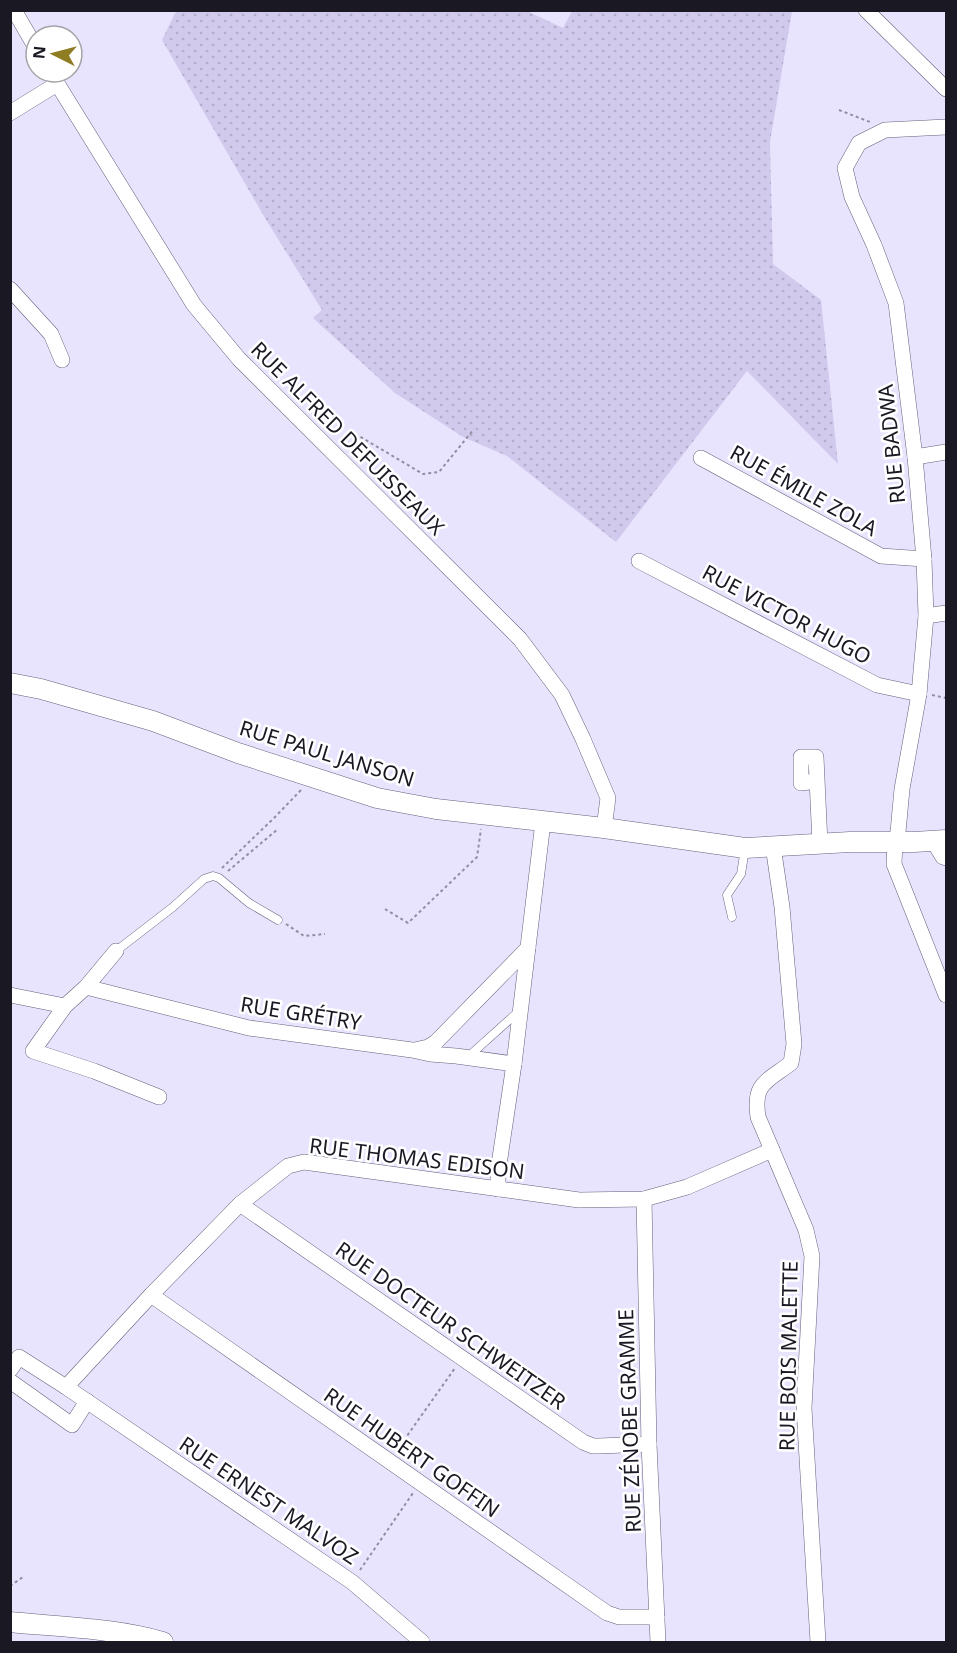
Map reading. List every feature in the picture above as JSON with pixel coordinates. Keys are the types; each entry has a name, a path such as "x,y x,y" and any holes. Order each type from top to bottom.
{"street":[{"path":"14,10 24,27"},
{"path":"866,10 946,89"},
{"path":"10,113 46,84"},
{"name":"RUE ALFRED DEFUISSEAUX","path":"57,84 194,305 239,360 520,639 562,695 608,798 604,828"},
{"name":"RUE BADWA","path":"946,127 885,130 859,143 845,168 852,197 874,244 896,303 915,457 924,559 926,616 919,694 902,789 894,864 946,995"},
{"path":"10,289 51,334 62,360"},
{"path":"915,457 946,452"},
{"name":"RUE ÉMILE ZOLA","path":"701,458 881,556 924,559"},
{"name":"RUE VICTOR HUGO","path":"639,561 877,686 919,694"},
{"path":"926,616 946,613"},
{"name":"RUE PAUL JANSON","path":"10,683 41,689 153,722 238,753 377,798 436,809 604,828 745,848 940,841"},
{"path":"817,782 820,844"},
{"path":"498,1189 498,1172 514,1064 543,822"},
{"path":"940,841 943,857 946,858"},
{"name":"RUE BOIS MALETTE","path":"773,846 781,896 794,1044 790,1063 760,1087 756,1101 758,1117 806,1230 812,1256 804,1408 818,1642"},
{"path":"412,1050 432,1045 528,948"},
{"path":"116,951 86,987 65,1006 33,1051 159,1097"},
{"path":"494,983 508,984 515,989 520,1007"},
{"name":"RUE GRÉTRY","path":"86,987 249,1028 514,1064"},
{"path":"10,995 65,1006"},
{"path":"448,1029 444,1036 445,1045 449,1050 466,1057"},
{"name":"RUE THOMAS EDISON","path":"66,1387 240,1204 288,1166 304,1162 579,1200 644,1199 687,1187 772,1150"},
{"name":"RUE ZÉNOBE GRAMME","path":"644,1199 658,1642"},
{"name":"RUE DOCTEUR SCHWEITZER","path":"240,1204 583,1442 592,1446 650,1444"},
{"name":"RUE HUBERT GOFFIN","path":"151,1295 607,1613 618,1617 657,1617"},
{"name":"RUE ERNEST MALVOZ","path":"10,1370 19,1357 66,1387 352,1582 422,1642"},
{"path":"10,1381 72,1425 87,1401"},
{"path":"10,1623 96,1630 142,1636 163,1642"}],"lane":[{"path":"732,917 727,895 741,874 745,848"},
{"path":"116,951 173,907 204,879 216,877 249,903 278,920"},
{"path":"466,1057 520,1007"}],"path":[{"path":"839,110 870,122 880,133"},
{"path":"336,456 359,436 423,474 439,472 474,429"},
{"path":"216,877 313,777"},
{"path":"385,909 408,923 477,857 483,815"},
{"path":"216,877 278,829"},
{"path":"278,920 304,936 325,934"},
{"path":"389,1462 462,1358"},
{"path":"352,1582 420,1483"},
{"path":"10,1586 23,1576"}],"shaded area":[{"path":"525,10 563,28 572,11 792,11 770,142 773,264 821,300 838,464 747,371 616,542 507,456 463,437 395,393 313,318 322,310 265,218 162,40 178,11"}]}
